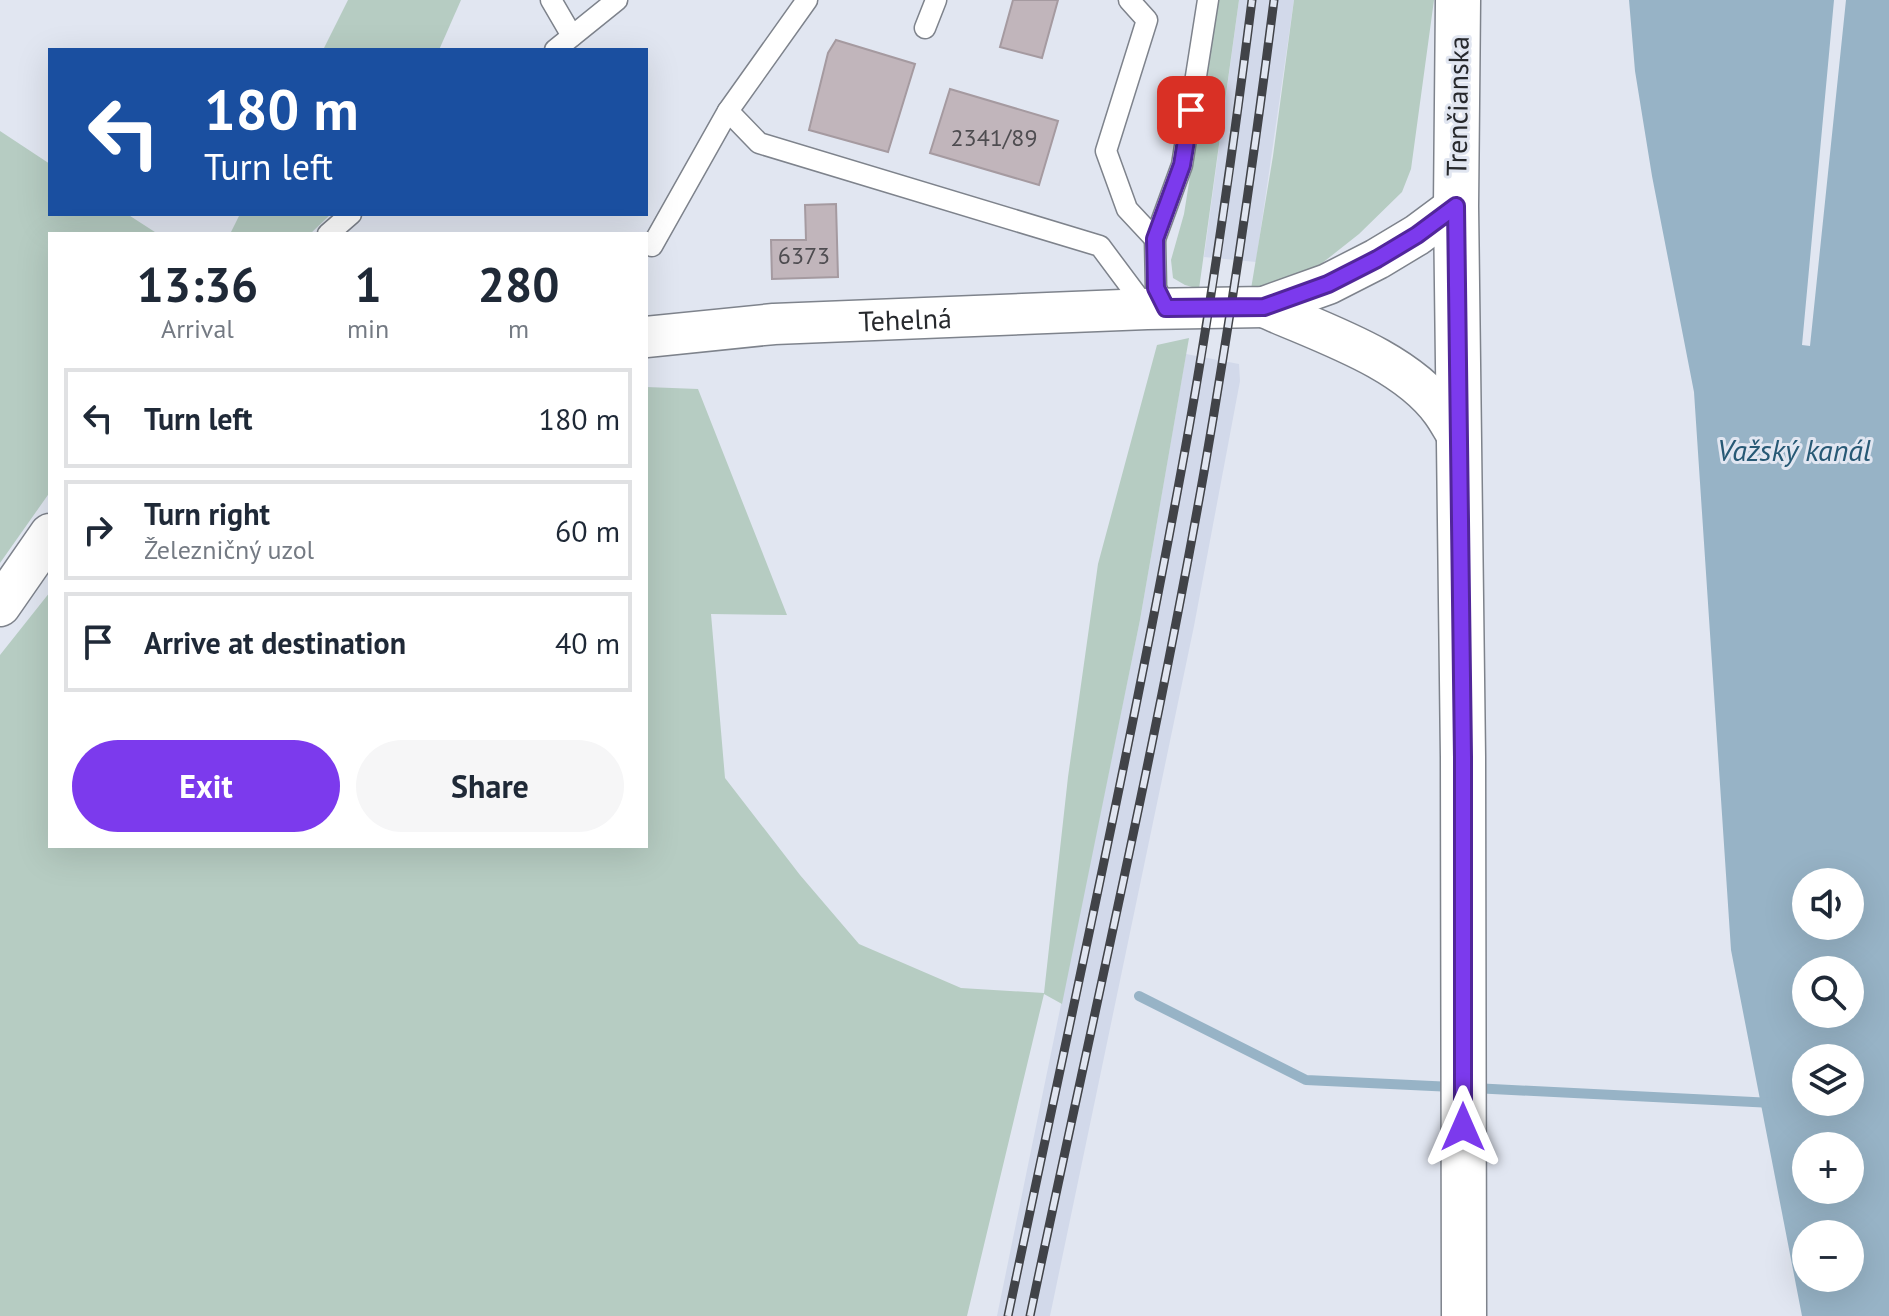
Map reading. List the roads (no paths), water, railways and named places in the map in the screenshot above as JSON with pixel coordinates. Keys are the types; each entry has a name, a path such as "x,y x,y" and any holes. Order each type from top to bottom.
{"main road":[{"name":"Trenčianska","path":"1458,0 1456,206 1464,1316"}],"street":[{"path":"1264,307 1328,284 1365,265 1417,235 1456,206"},
{"path":"1264,307 1378,359 1412,381 1441,409 1459,438"},
{"name":"Tehelná","path":"648,337 774,324 1264,307"},
{"path":"0,606 48,537"}],"lane":[{"path":"551,0 572,36"},
{"path":"557,48 617,0"},
{"path":"652,246 728,111 807,0"},
{"path":"925,28 936,0"},
{"path":"1129,0 1147,20 1106,151 1127,209 1155,239"},
{"path":"1156,309 1155,239 1182,165 1208,0"},
{"path":"728,111 759,143 1100,246 1156,309"},
{"path":"330,232 349,216"}],"water":[{"name":"Važský kanál","path":"1629,0 1834,0 1802,345 1810,346 1846,0 1889,0 1889,1316 1802,1316 1797,1292 1864,1292 1864,1220 1792,1220 1792,1264 1731,950 1694,392 1635,71"}],"waterway":[{"path":"1139,996 1306,1080 1453,1087"},
{"path":"1473,1088 1773,1103"}],"railway":[{"path":"1008,1316 1119,789 1181,472 1220,237 1252,0"},
{"path":"1030,1316 1185,578 1233,296 1274,0"}]}
